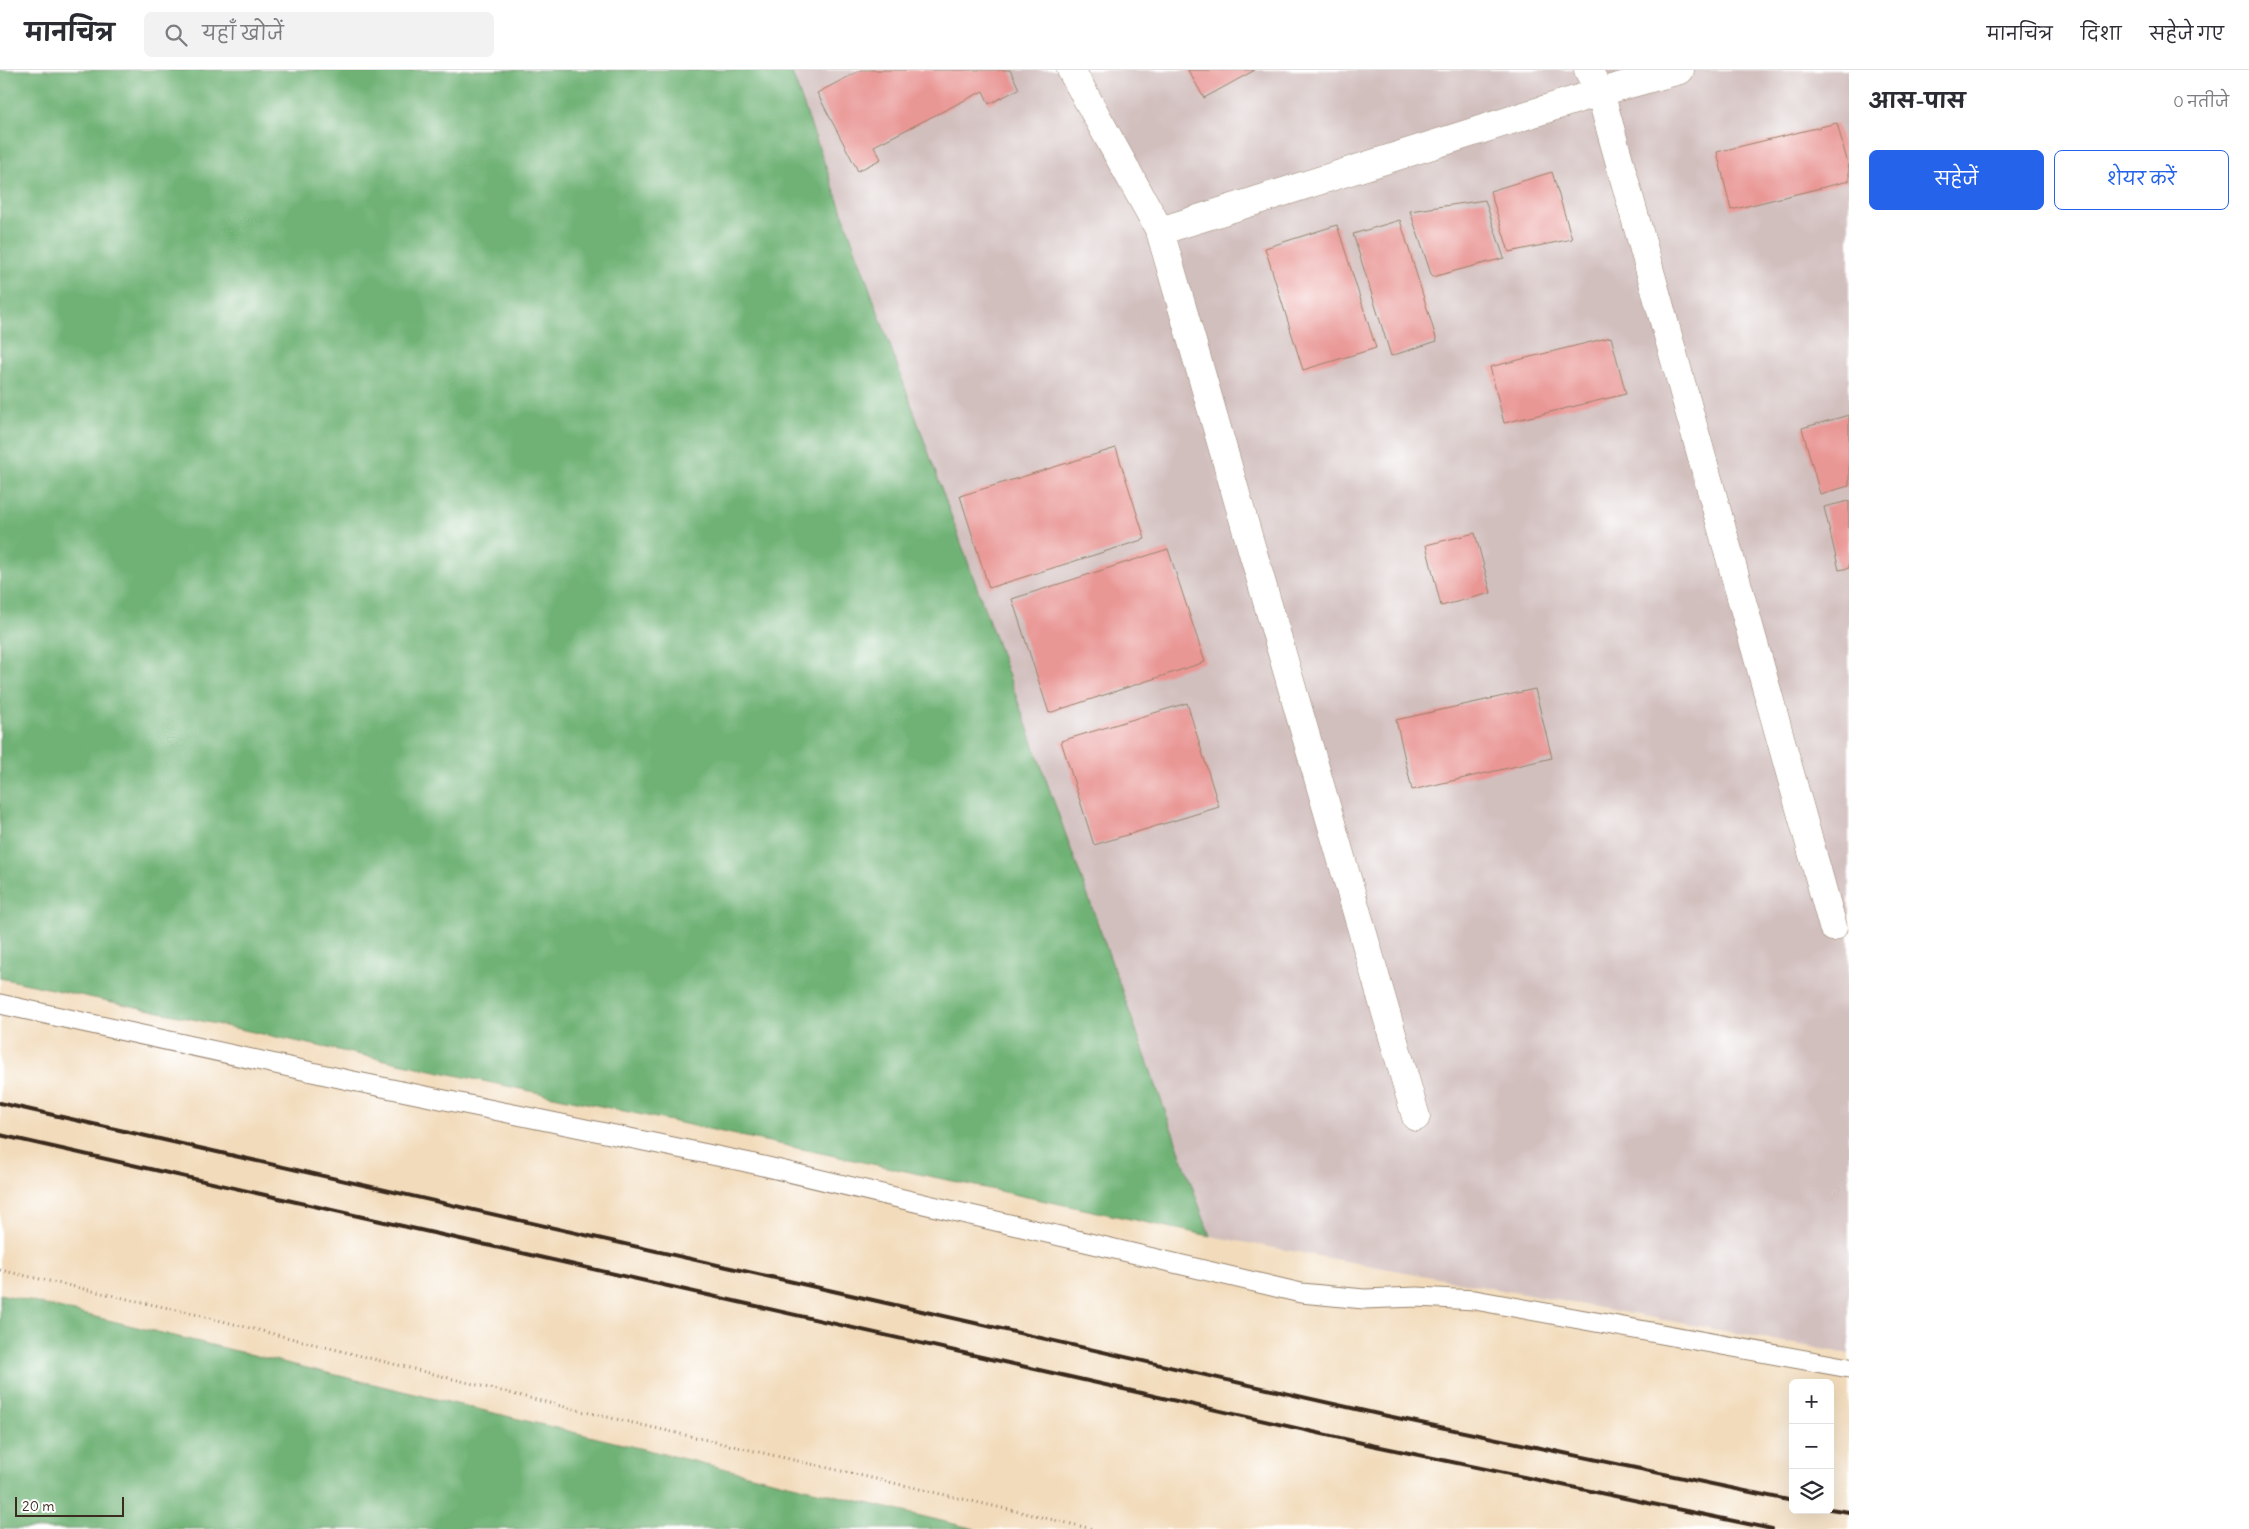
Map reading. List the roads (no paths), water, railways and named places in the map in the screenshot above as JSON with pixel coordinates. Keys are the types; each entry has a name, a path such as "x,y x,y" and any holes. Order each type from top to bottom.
{"street":[{"path":"1071,70 1160,231 1416,1117"},
{"path":"1160,231 1594,81 1680,70"},
{"path":"1594,81 1833,927"}],"lane":[{"path":"0,1004 353,1081 746,1162 1301,1293 1364,1299 1416,1297 1475,1300 1849,1368"}],"railway":[{"path":"0,1103 1378,1414 1789,1500"},
{"path":"0,1135 1371,1445 1772,1529"},
{"path":"1834,1510 1849,1512"}]}
